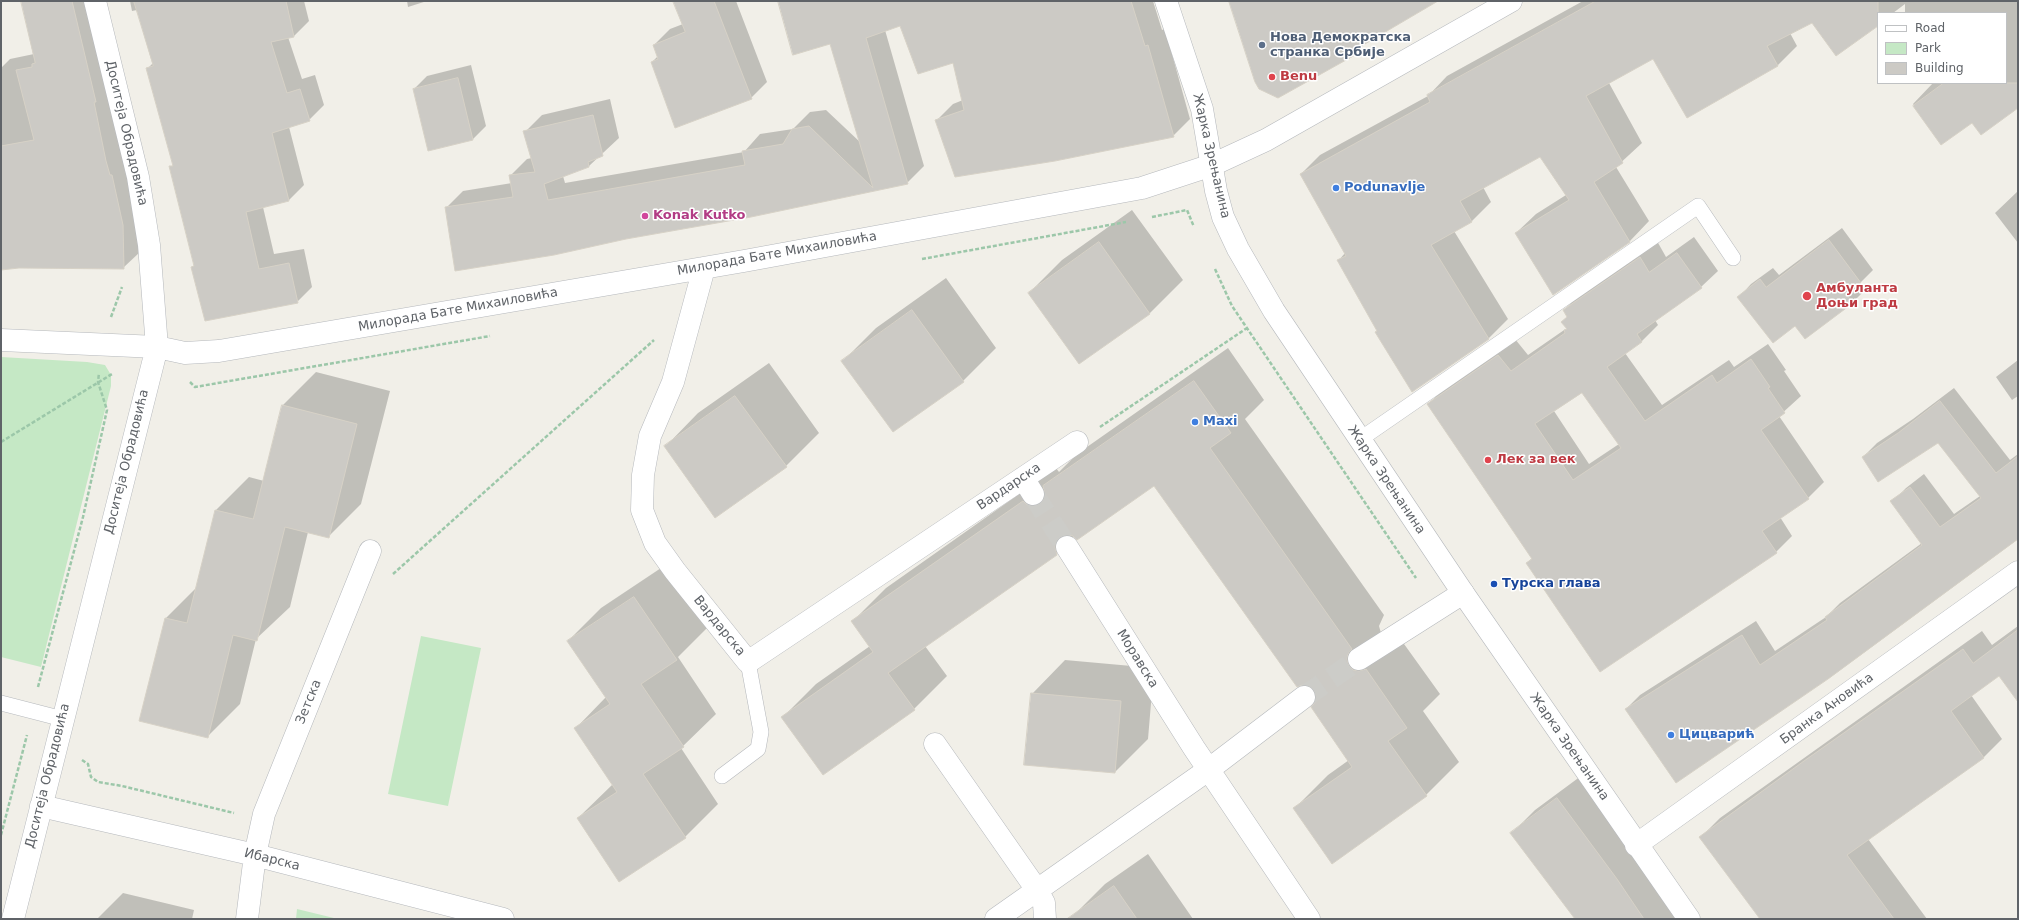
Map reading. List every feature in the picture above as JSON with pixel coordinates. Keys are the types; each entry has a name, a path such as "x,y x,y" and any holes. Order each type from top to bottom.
{"street":[{"name":"Доситеја Обрадовића","path":"13,919 157,346 149,245 138,177 95,1"},
{"name":"Жарка Зрењанина","path":"1166,1 1202,109 1216,192 1223,217 1238,249 1274,311 1359,440 1636,845 1689,919"},
{"name":"Милорада Бате Михаиловића","path":"1,340 157,346 185,353 219,351 704,268 1142,188 1212,165 1266,140 1511,1"},
{"name":"Вардарска","path":"704,268 673,382 650,436 643,475 642,510 655,544 748,662 1028,486 1077,442"},
{"name":"Моравска","path":"1067,547 1208,770 1309,919"},
{"name":"Зетска","path":"247,919 255,856 264,814 370,551"},
{"name":"Бранка Ановића","path":"1636,845 2018,572"},
{"path":"1359,659 1463,593"},
{"path":"996,919 1208,770 1304,697"},
{"path":"935,744 1037,890 1044,903 1045,919"},
{"name":"Ибарска","path":"41,806 255,856 503,919"}],"lane":[{"path":"1359,440 1698,206 1733,258"},
{"path":"722,776 758,749 761,740 761,732 748,662"},
{"path":"1,703 63,719"}],"path":[{"path":"1147,218 1187,210 1196,231"},
{"path":"919,260 1132,221"},
{"path":"1213,265 1232,306 1438,608"},
{"path":"1,835 82,517 107,410 98,382 102,344 124,282"},
{"path":"1077,442 1247,328"},
{"path":"189,382 195,388 498,334"},
{"path":"389,577 660,335"},
{"path":"1,442 118,370"},
{"path":"24,748 54,756 82,760 88,764 91,777 94,781 122,786 234,813"},
{"path":"110,822 122,786"}],"green space":[{"path":"1,357 87,362 105,365 111,375 111,386 41,667 1,657"},
{"path":"421,636 481,648 448,806 388,794"},
{"path":"297,909 338,919 296,919"}],"building":[{"path":"21,1 72,1 96,102 94,102 106,161 110,175 112,175 123,225 124,269 19,268 1,270 1,146 34,140 16,70 32,67 32,64 35,63"},
{"path":"134,1 286,1 294,37 271,42 287,93 300,89 310,121 272,133 289,201 246,212 259,269 289,263 298,303 205,321 191,267 194,266 169,166 173,166 146,68 153,66"},
{"path":"673,1 714,1 752,99 675,128 651,62 658,59 653,45 685,32"},
{"path":"778,1 1131,1 1145,46 1148,45 1174,137 1055,161 955,177 935,120 964,110 953,63 918,74 900,26 866,38 908,184 751,217 626,239 554,255 455,271 445,207 513,197 509,175 535,172 523,131 593,115 603,156 588,162 589,167 544,184 548,200 745,165 742,151 783,144 792,129 809,126 873,188 830,44 793,55"},
{"path":"1229,1 1438,1 1353,51 1355,55 1278,98 1259,89 1255,82"},
{"path":"1596,1 1878,1 1877,27 1836,56 1812,23 1767,46 1778,66 1687,118 1653,59 1586,96 1623,163 1594,182 1630,242 1553,295 1515,233 1569,200 1540,157 1460,201 1472,222 1431,245 1489,339 1412,392 1375,332 1377,331 1337,260 1346,256 1300,174 1430,102 1427,95"},
{"path":"458,78 473,140 428,151 413,89"},
{"path":"2018,83 2018,108 1981,135 1972,123 1941,145 1913,106 1943,84"},
{"path":"1829,240 1861,283 1846,294 1853,303 1805,339 1795,326 1773,343 1737,297 1760,279 1766,287"},
{"path":"1099,242 1150,314 1079,364 1028,293"},
{"path":"1677,253 1702,288 1637,334 1642,342 1607,367 1645,421 1712,375 1717,383 1751,359 1785,413 1761,430 1809,499 1762,531 1777,553 1600,672 1526,563 1532,559 1427,404 1498,355 1511,371 1565,333 1564,330 1567,329 1561,322 1567,317 1563,310 1640,257 1649,272","holes":["1582,393 1621,448 1573,480 1535,424"]},
{"path":"912,310 964,382 893,432 841,361"},
{"path":"1194,381 1231,433 1210,448 1352,649 1348,654 1347,659 1349,666 1353,670 1359,671 1366,669 1407,728 1388,741 1427,796 1332,864 1293,808 1352,767 1311,707 1316,701 1314,690 1308,685 1297,687 1154,486 1077,540 1073,536 1067,535 1060,537 1056,542 1055,547 1057,555 888,673 915,710 823,775 781,717 873,652 851,621 1023,501 1027,505 1033,506 1040,504 1044,500 1045,494 1043,486"},
{"path":"735,396 787,467 715,518 664,446"},
{"path":"1940,401 1996,473 2018,456 2018,539 1828,679 1676,783 1625,709 1742,635 1760,665 1827,620 1825,617 1922,545 1890,501 1910,487 1940,527 1981,498 1938,443 1878,482 1862,457 1898,433"},
{"path":"282,405 357,424 329,538 285,527 257,641 233,635 208,738 139,721 165,618 187,623 215,510 253,519"},
{"path":"634,597 677,660 641,684 684,747 643,774 686,838 619,882 577,818 617,792 574,728 610,704 567,641"},
{"path":"2018,630 2018,702 1999,676 1951,711 1984,758 1847,855 1894,919 1760,919 1699,837 1963,649 1973,663"},
{"path":"1031,693 1121,701 1115,773 1024,765"},
{"path":"1557,798 1617,879 1644,919 1575,919 1510,833"},
{"path":"1114,886 1137,919 1067,919"}],"tunnel":[{"path":"1033,494 1067,547"},
{"path":"1304,697 1359,659"}],"place":[{"name":"Нова Демократска странка Србије","path":"1262,45"},
{"name":"Benu","path":"1272,77"},
{"name":"Podunavlje","path":"1336,188"},
{"name":"Konak Kutko","path":"645,216"},
{"name":"Амбуланта Доњи град","path":"1807,296"},
{"name":"Maxi","path":"1195,422"},
{"name":"Лек за век","path":"1488,460"},
{"name":"Турска глава","path":"1494,584"},
{"name":"Цицварић","path":"1671,735"}]}
